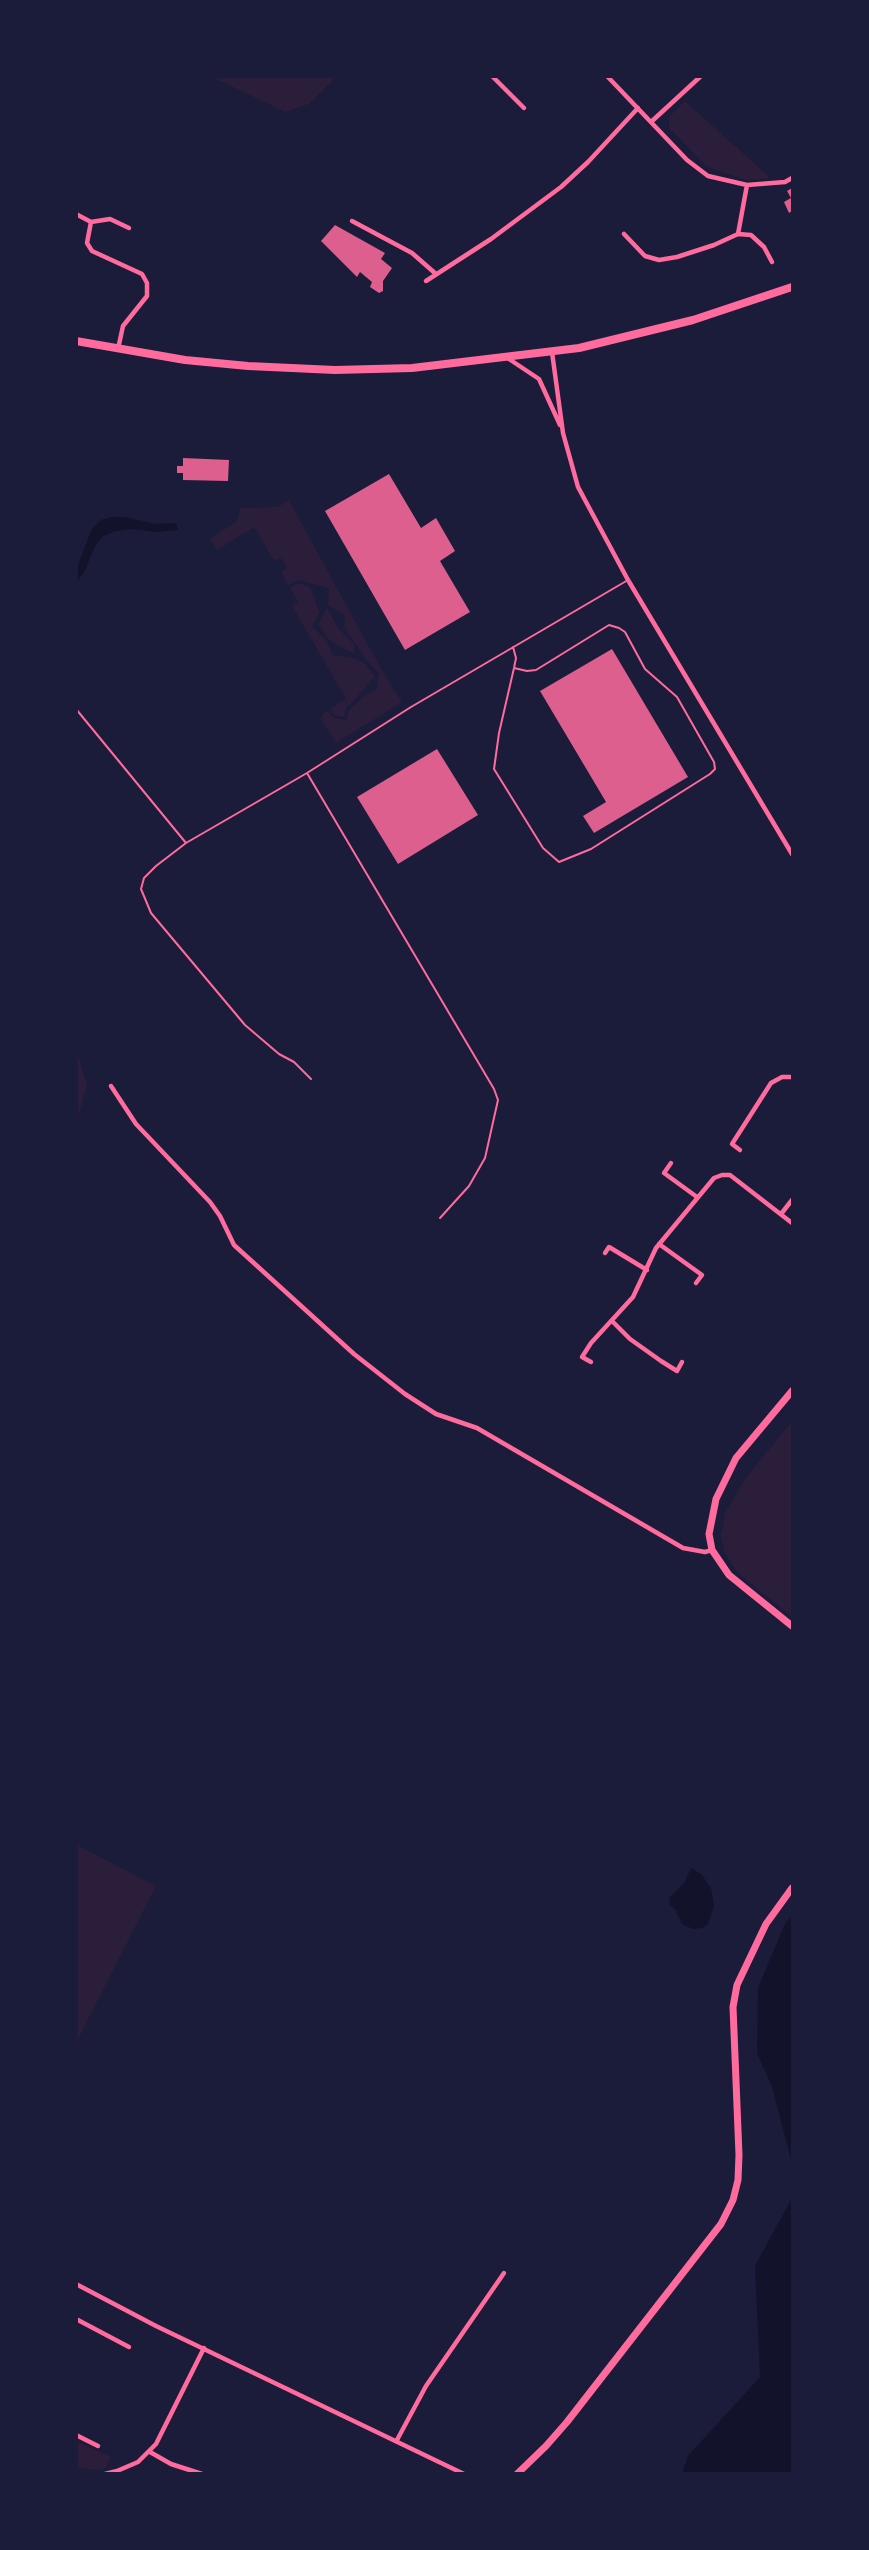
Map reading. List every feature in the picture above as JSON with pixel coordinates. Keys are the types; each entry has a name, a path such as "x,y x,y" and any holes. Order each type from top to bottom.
{"main road":[{"path":"76,341 185,360 248,366 335,370 412,368 552,351 640,335 742,306 792,287"},
{"path":"792,1391 751,1438 725,1478 710,1518 709,1534 712,1550 729,1575 792,1626"},
{"path":"517,2474 567,2422 722,2224 733,2200 738,2181 739,2124 733,2007 737,1985 766,1924 792,1888"}],"street":[{"path":"492,76 524,108"},
{"path":"607,76 687,160 708,176 734,184 747,185 785,182 792,178"},
{"path":"651,122 701,76"},
{"path":"426,281 491,239 561,187 588,162 638,108"},
{"path":"738,234 747,185"},
{"path":"76,214 91,222 110,219 129,228"},
{"path":"352,221 412,253 436,274"},
{"path":"91,222 87,243 92,251 142,274 148,290 147,296 123,326 118,349"},
{"path":"624,234 645,256 659,260 677,257 738,234 750,235 764,247 772,262"},
{"path":"552,351 563,433 578,487 628,580 792,854"},
{"path":"506,357 539,379 563,433"},
{"path":"740,1150 732,1144 771,1083 782,1077 792,1077"},
{"path":"111,1086 136,1124 210,1202 220,1216 234,1245 354,1354 405,1394 436,1414 477,1428 683,1548 705,1552 712,1550"},
{"path":"670,1163 664,1173 697,1197"},
{"path":"591,1362 582,1357 600,1332 633,1297 659,1244 714,1178 730,1175 792,1223"},
{"path":"781,1214 792,1200"},
{"path":"659,1244 702,1275 696,1283"},
{"path":"605,1253 609,1246 647,1270"},
{"path":"612,1321 630,1339 677,1371 682,1362"},
{"path":"397,2440 426,2386 504,2273"},
{"path":"76,2284 156,2326 464,2474"},
{"path":"76,2319 129,2347"},
{"path":"105,2474 138,2462 150,2452 204,2348"},
{"path":"76,2436 98,2446"},
{"path":"150,2452 171,2464 202,2474"}],"lane":[{"path":"311,1079 294,1062 279,1054 245,1025 151,913 141,889 144,878 186,843 307,773 411,707 628,580"},
{"path":"513,647 516,658 499,733 494,769 543,848 559,862 591,849 680,794 715,769 714,762 677,697 645,669 625,632 618,628 609,625 536,669 527,671 514,668"},
{"path":"76,709 186,843"},
{"path":"307,773 494,1089 498,1100 485,1158 468,1186 440,1218"}],"shaded area":[{"path":"336,76 309,104 285,112 212,77"},
{"path":"685,101 769,177 745,180 707,167 669,128 669,117"},
{"path":"289,500 381,669 402,702 336,743 321,719 322,714 327,711 334,718 346,720 349,710 368,693 377,689 379,673 367,661 344,627 345,616 328,605 329,588 299,580 288,585 281,572 287,568 281,558 274,561 254,527 217,550 210,539 237,521 241,508 278,507"},
{"path":"125,517 155,524 176,523 178,530 156,532 134,529 116,531 103,536 96,544 77,582 77,567 92,529 101,520"},
{"path":"298,583 310,587 320,613 312,626 327,641 333,655 354,658 366,664 375,677 346,709 344,717 335,716 330,709 346,699 292,606 298,602 290,588"},
{"path":"327,608 339,629 354,644 354,654 329,640 318,624"},
{"path":"76,1048 87,1085 77,1120 76,1120"},
{"path":"792,1421 792,1617 737,1572 724,1552 721,1536 725,1513 745,1479"},
{"path":"77,1845 156,1886 77,2041"},
{"path":"691,1868 701,1874 711,1888 714,1906 708,1924 703,1928 693,1929 682,1924 676,1911 670,1905 669,1898 685,1882"},
{"path":"792,1915 792,2163 772,2087 757,2053 758,1988 784,1926"},
{"path":"792,2198 792,2473 682,2473 688,2456 760,2377 755,2266"},
{"path":"76,2441 111,2457 106,2467 101,2470 77,2468"}],"building":[{"path":"792,188 792,211 789,213 784,202 791,198 787,191"},
{"path":"335,225 385,253 381,259 392,268 383,281 383,291 379,293 370,287 372,282 360,272 357,277 321,241"},
{"path":"183,458 229,460 228,481 183,480 183,473 177,473 177,466 183,466"},
{"path":"389,474 421,528 436,518 455,551 440,561 470,612 405,650 325,511"},
{"path":"612,649 688,777 594,833 583,816 606,802 540,691"},
{"path":"437,749 478,815 398,864 357,797"}]}
